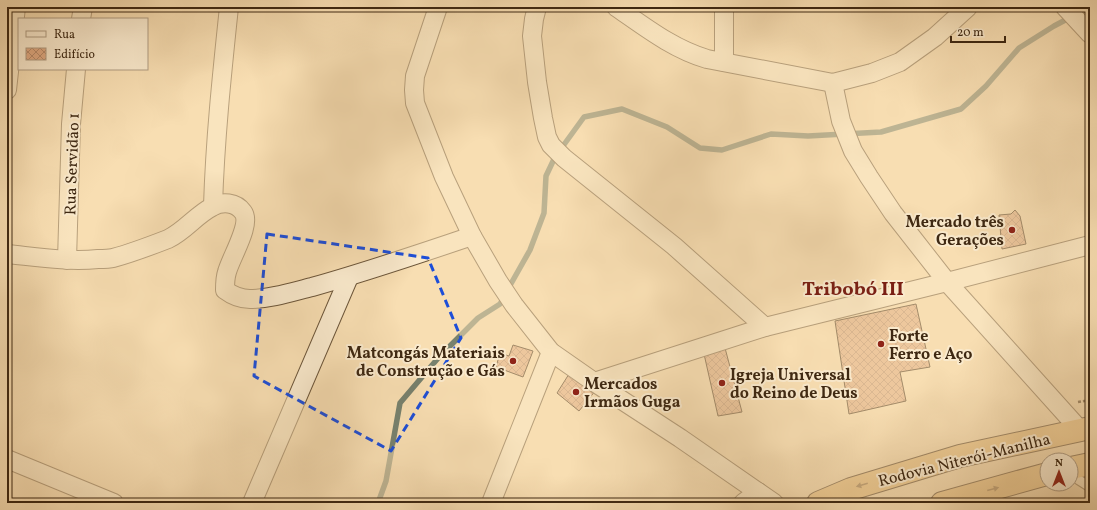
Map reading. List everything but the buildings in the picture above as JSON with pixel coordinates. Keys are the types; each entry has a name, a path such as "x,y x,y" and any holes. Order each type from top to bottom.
{"highway":[{"name":"Rodovia Niterói-Manilha","path":"818,503 851,489 960,456 1085,429"},
{"path":"1079,466 1090,464"},
{"path":"942,503 1039,476"}],"street":[{"path":"7,90 16,7"},
{"path":"81,18 83,7"},
{"path":"213,206 216,150 229,7"},
{"path":"438,7 415,76 415,103 444,177 472,236 514,305 551,352 774,503"},
{"path":"537,7 532,36 543,118 547,137 552,145 564,158 674,246 764,327"},
{"path":"616,7 672,44 692,55 833,83 872,74 900,62 935,37 968,7"},
{"path":"724,7 724,62"},
{"path":"1064,7 1090,34"},
{"name":"Rua Servidão 1","path":"67,260 72,124 76,70"},
{"path":"833,83 841,121 853,151 893,213 947,282 1085,429"},
{"path":"7,254 67,260 112,258 147,248 175,236 213,206 222,203 234,204 243,212 246,221 244,230 227,271 224,282 225,290 239,299 250,300 282,294 349,277 472,236"},
{"path":"594,382 764,327 1090,245"},
{"path":"252,503 349,277"},
{"path":"490,503 551,352"},
{"path":"7,459 114,503"},
{"path":"743,503 758,492"}],"lane":[{"path":"1079,480 1090,487"}],"highlighted area":[{"path":"267,234 428,258 461,338 391,451 254,376"}],"waterway":[{"path":"508,289 530,250 544,213 546,176 555,157 584,117 622,109 667,127 700,148 722,150 771,134 808,136 881,132 961,109 986,86 1019,48 1054,26 1090,7"},
{"path":"378,503 386,481 400,403 439,357 478,318 500,304 504,297"}],"place":[{"name":"Mercado três Gerações","path":"1012,230"},
{"name":"Forte Ferro e Aço","path":"881,344"},
{"name":"Matcongás Materiais de Construção e Gás","path":"513,361"},
{"name":"Igreja Universal do Reino de Deus","path":"722,383"},
{"name":"Mercados Irmãos Guga","path":"576,392"}],"district":[{"name":"Tribobó III","path":"853,288"}]}
